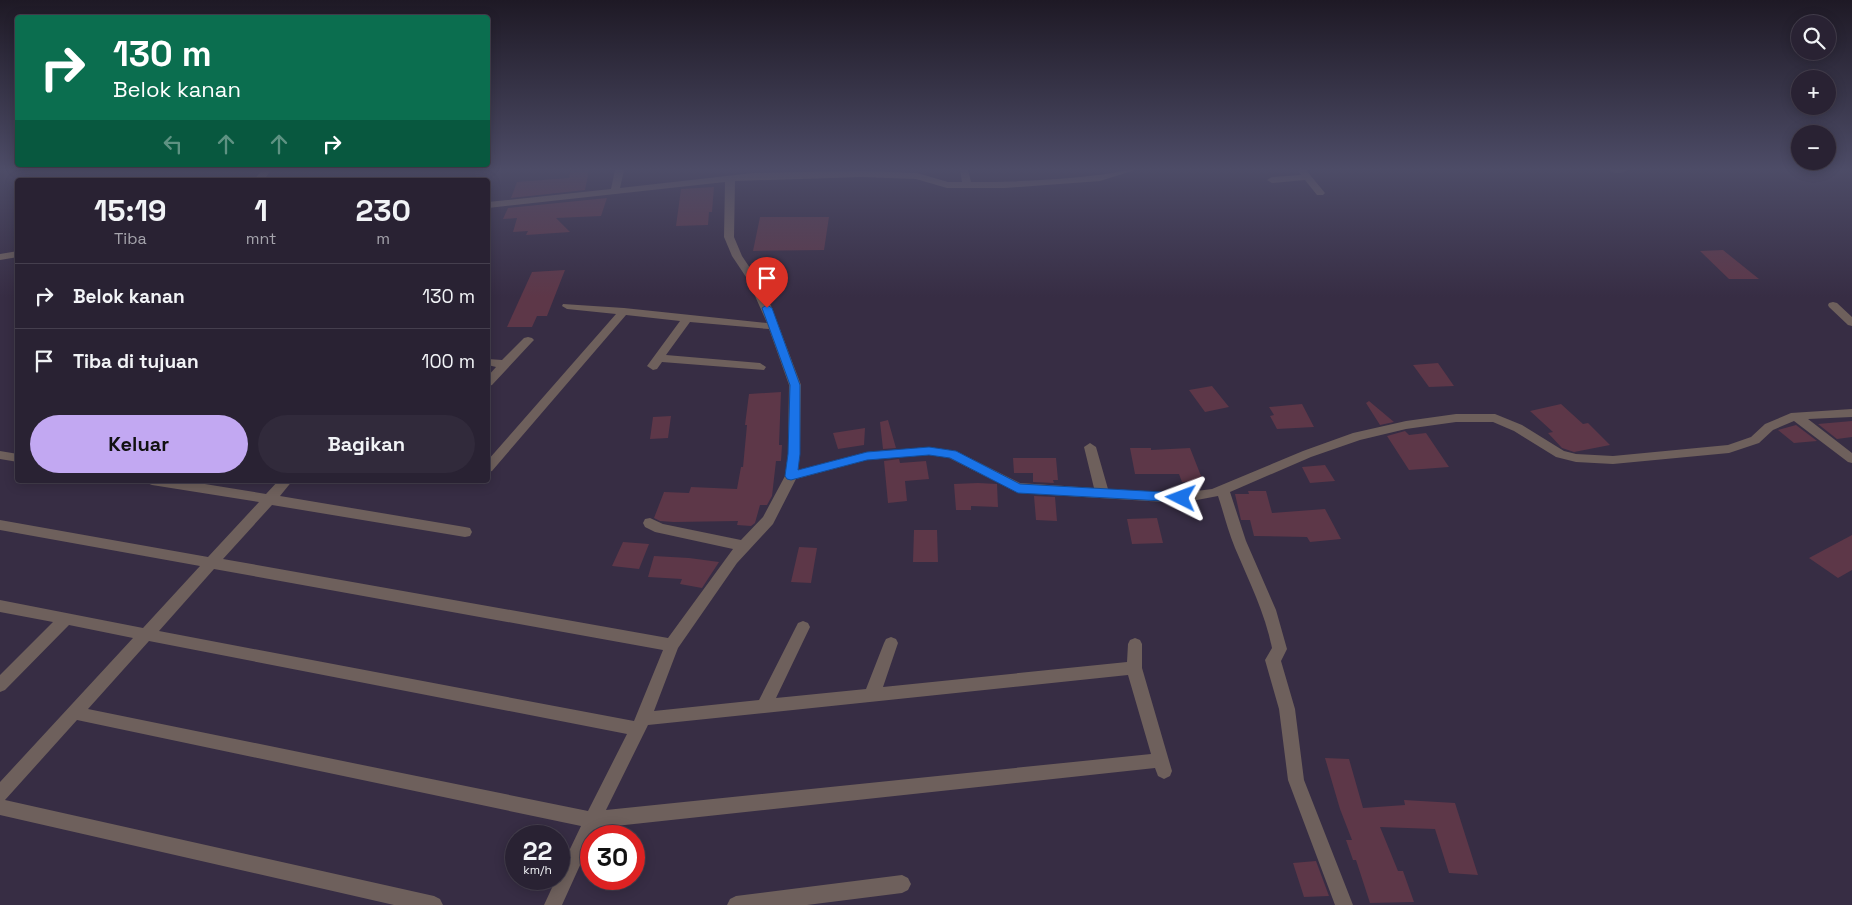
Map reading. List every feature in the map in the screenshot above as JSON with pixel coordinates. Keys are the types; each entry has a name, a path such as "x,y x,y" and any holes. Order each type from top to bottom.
{"street":[{"path":"553,905 592,820 640,724 672,645 732,559 768,520 791,476 794,454 795,385 767,308 753,280 737,256 729,237 729,212"},
{"path":"0,257 15,254"},
{"path":"1833,305 1852,323"},
{"path":"567,306 768,326"},
{"path":"490,466 624,311"},
{"path":"687,318 656,362 760,367"},
{"path":"490,380 528,340"},
{"path":"490,362 504,364"},
{"path":"791,476 867,456 929,451 952,454 1018,488 1181,498 1223,490 1307,454 1357,436 1406,425 1456,418 1494,418 1518,428 1560,454 1576,458 1613,460 1729,449 1755,440 1769,427 1794,416 1852,413"},
{"path":"1794,416 1852,459"},
{"path":"1090,447 1102,492"},
{"path":"0,455 15,458"},
{"path":"186,483 268,500 465,532"},
{"path":"0,794 285,483"},
{"path":"1223,490 1241,546 1267,604 1278,635 1280,649 1273,660 1287,709 1296,780 1344,905"},
{"path":"650,523 660,528 745,546"},
{"path":"0,525 672,645"},
{"path":"0,606 147,635 640,724 764,706 1134,668"},
{"path":"0,685 66,619"},
{"path":"764,706 803,627"},
{"path":"872,695 891,643"},
{"path":"75,713 592,820 1163,766 1134,668 1135,644"},
{"path":"0,807 434,905"},
{"path":"736,905 902,884"}],"building":[{"path":"506,212 602,212 601,216 556,218 570,232 526,235 528,231 513,232 517,218 503,219"},
{"path":"678,212 709,212 708,225 676,226"},
{"path":"760,217 829,217 824,250 753,251"},
{"path":"1723,250 1759,279 1729,279 1700,251"},
{"path":"565,270 547,316 537,316 532,327 507,327 532,272"},
{"path":"1438,363 1454,386 1429,387 1413,365"},
{"path":"1212,386 1229,407 1205,412 1189,390"},
{"path":"781,392 779,445 782,445 781,461 776,461 772,496 767,505 760,505 755,523 751,526 737,525 738,521 674,522 660,521 654,518 664,492 689,493 691,487 737,489 741,467 743,467 749,394"},
{"path":"1369,401 1394,422 1380,425 1366,403"},
{"path":"1302,404 1314,427 1277,429 1270,416 1274,415 1269,407"},
{"path":"1561,404 1583,424 1588,423 1610,445 1574,452 1562,448 1548,433 1553,432 1530,411"},
{"path":"671,416 668,438 650,439 653,417"},
{"path":"888,420 896,448 883,449 880,422"},
{"path":"1852,421 1852,437 1837,439 1818,424"},
{"path":"1796,425 1817,441 1794,443 1778,430"},
{"path":"865,428 864,445 838,449 833,433"},
{"path":"1405,431 1409,435 1426,433 1449,467 1409,470 1387,436"},
{"path":"1130,448 1151,448 1151,450 1190,448 1203,481 1182,482 1179,474 1135,474"},
{"path":"1013,458 1056,458 1058,480 1053,480 1054,483 1033,482 1033,473 1014,473"},
{"path":"899,459 900,463 926,461 929,479 905,481 907,501 888,503 884,461"},
{"path":"1325,465 1335,481 1310,483 1302,467"},
{"path":"954,484 997,484 998,507 971,506 971,510 956,510"},
{"path":"1248,491 1266,491 1272,513 1325,509 1341,539 1310,542 1307,537 1254,536 1250,520 1241,520 1235,494 1249,494"},
{"path":"1034,496 1055,497 1057,521 1036,520"},
{"path":"1157,518 1163,543 1132,544 1127,519"},
{"path":"914,530 937,530 938,562 913,562"},
{"path":"1852,535 1852,570 1838,578 1809,558"},
{"path":"623,542 649,544 639,569 612,566"},
{"path":"799,547 817,548 811,583 791,582"},
{"path":"654,556 719,562 702,588 680,584 682,579 648,577"},
{"path":"1325,758 1349,759 1363,808 1405,805 1404,800 1455,803 1478,875 1449,873 1435,829 1380,827 1398,871 1403,871 1414,902 1370,903 1356,860 1353,860 1346,840 1352,840 1340,809"},
{"path":"1316,861 1329,896 1304,897 1293,863"}],"route":[{"path":"767,308 795,385 794,454 791,476 867,456 929,451 952,454 1018,488 1181,498"}]}
